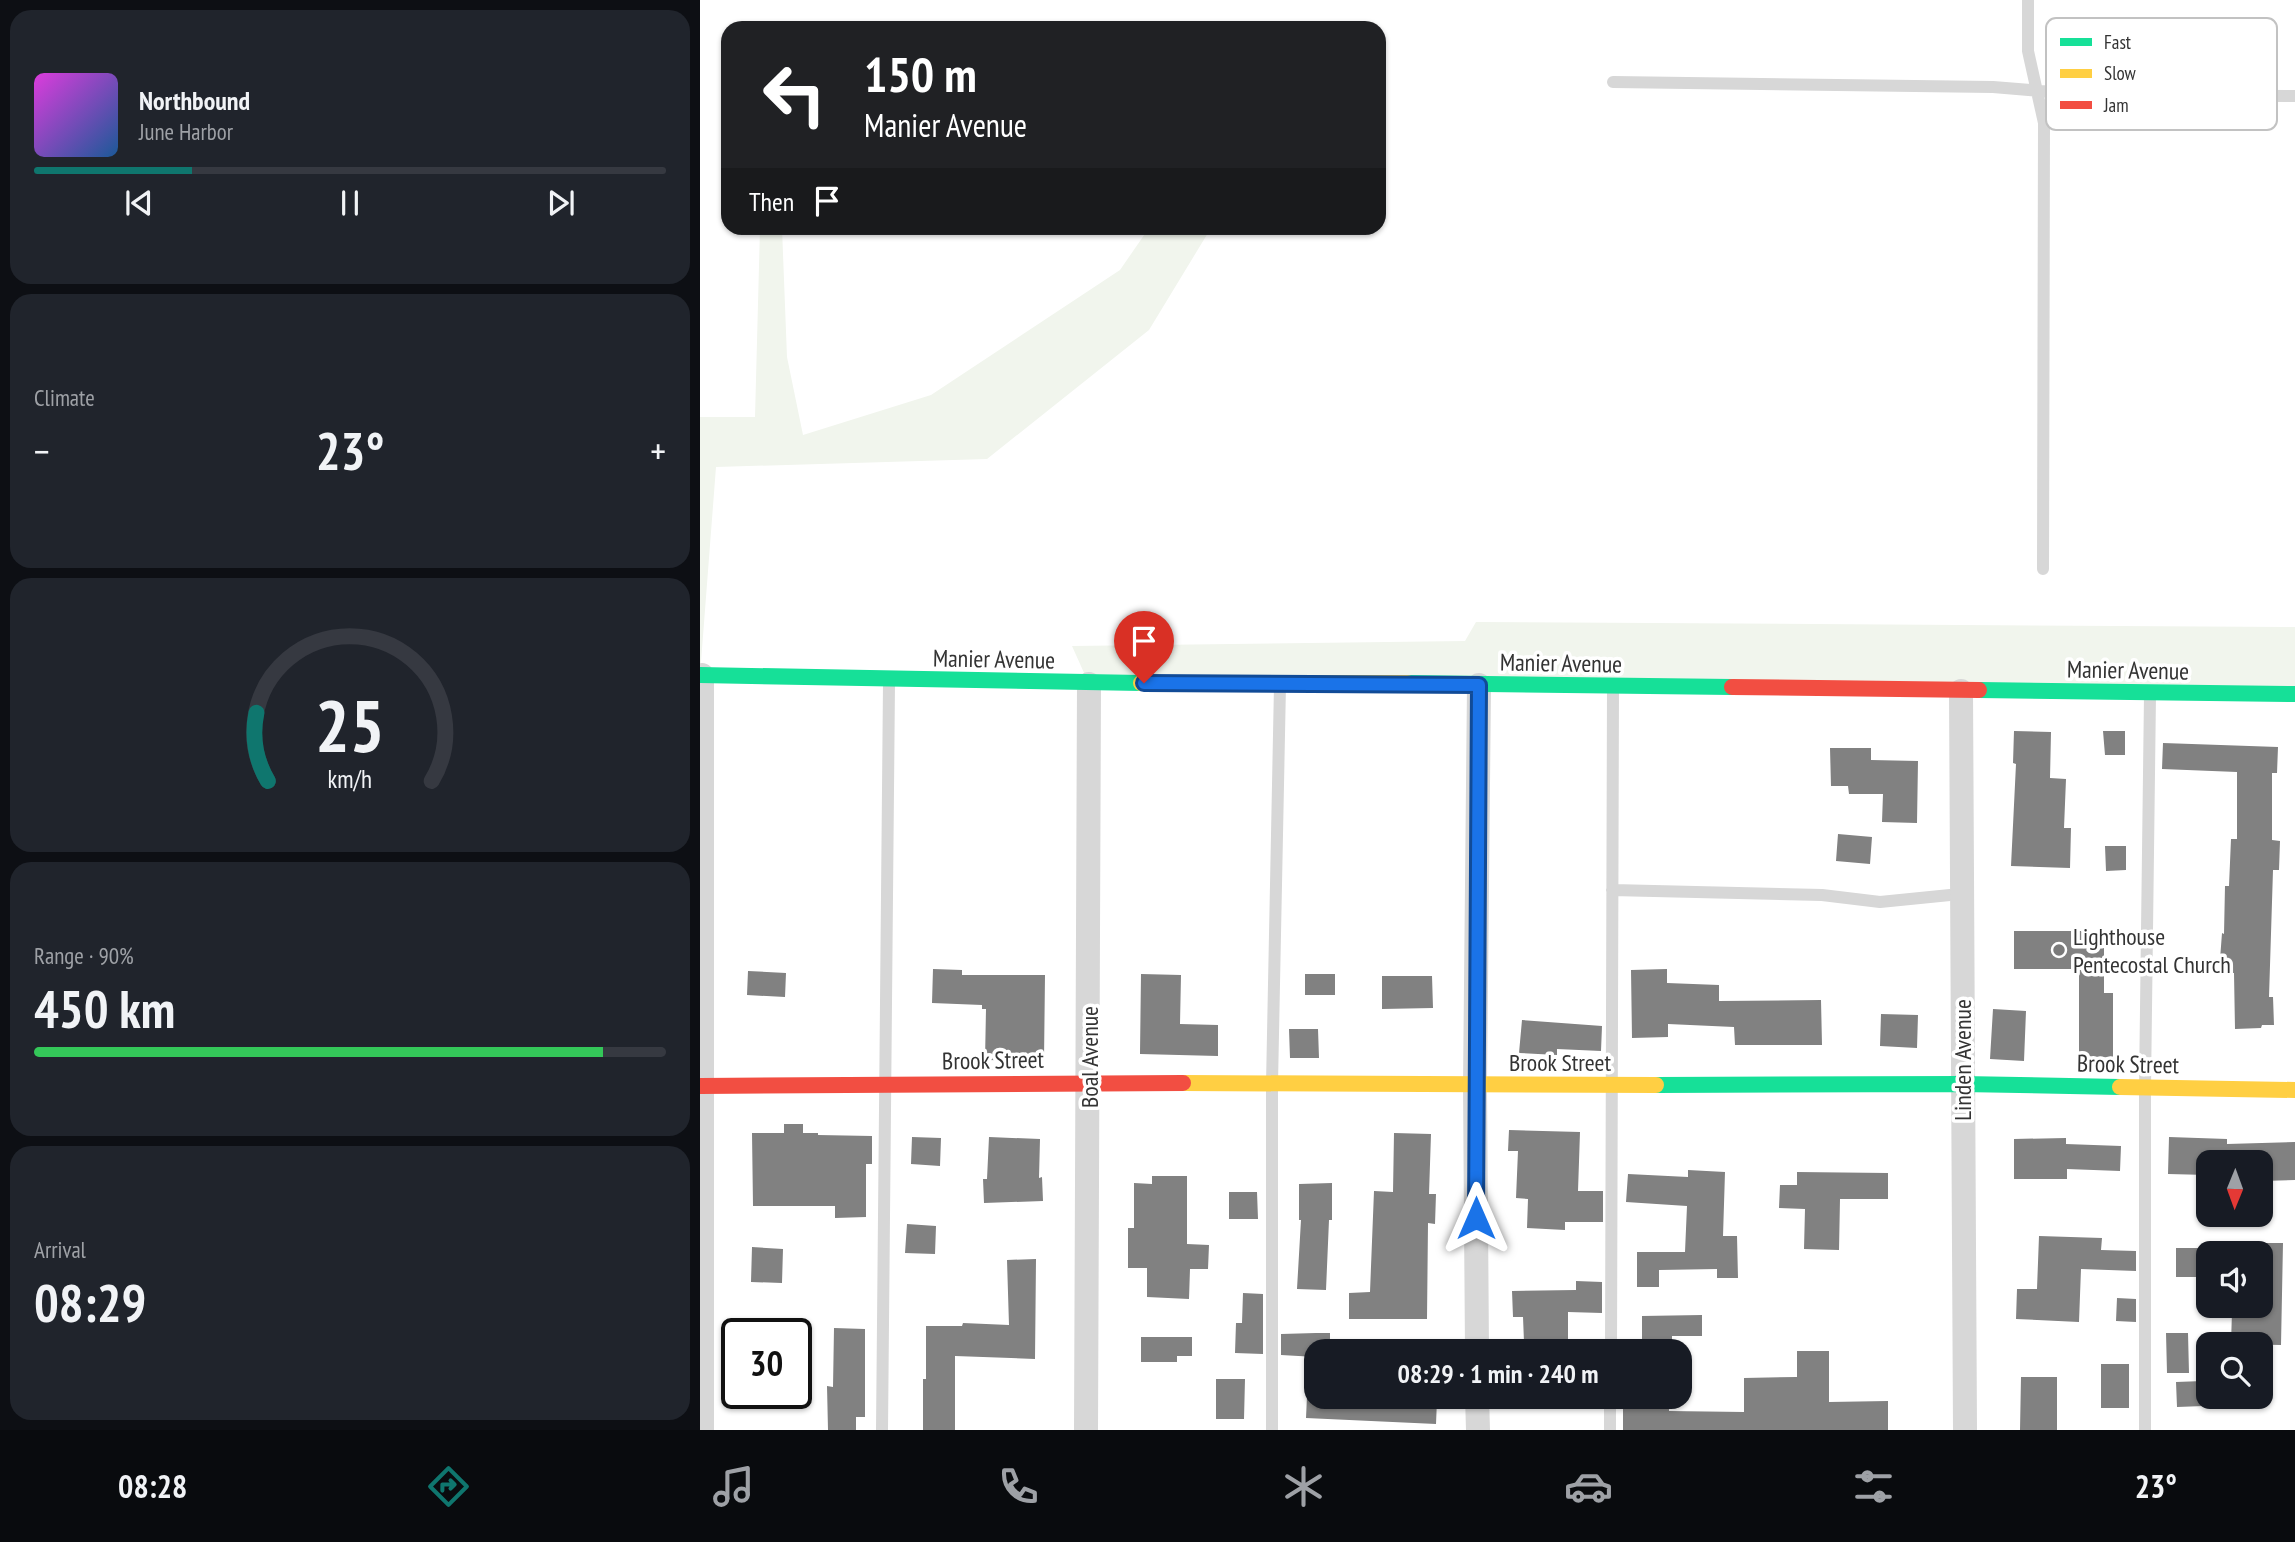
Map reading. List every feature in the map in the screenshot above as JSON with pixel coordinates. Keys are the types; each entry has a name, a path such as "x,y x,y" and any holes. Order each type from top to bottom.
{"street":[{"name":"Manier Avenue","path":"701,675 1089,684 1280,682 2295,694"},
{"path":"701,675 702,1430"},
{"name":"Boal Avenue","path":"1086,1430 1089,684"},
{"path":"1477,1339 1475,1085 1479,685"},
{"name":"Linden Avenue","path":"1961,691 1965,1430"},
{"name":"Brook Street","path":"702,1086 1089,1082 1475,1085 1962,1084 2295,1090"},
{"path":"1477,1409 1478,1430"}],"lane":[{"path":"2028,0 2028,51 2044,123 2043,569"},
{"path":"1613,82 1993,87 2046,91"},
{"path":"2277,96 2295,96"},
{"path":"882,1430 889,679"},
{"path":"1272,1430 1272,1084 1280,682"},
{"path":"1611,1339 1613,687"},
{"path":"2145,1430 2145,1087 2150,693"},
{"path":"1612,890 1822,895 1881,902 1960,894"},
{"path":"1610,1409 1610,1430"}],"shaded area":[{"path":"760,235 782,235 787,357 803,435 931,395 1120,270 1144,235 1207,235 1149,330 987,459 716,467 700,675 700,417 755,417"},
{"path":"1476,622 2295,627 2295,694 1089,684 1072,646 1465,641"}],"building":[{"path":"2014,731 2051,732 2050,778 2066,779 2064,828 2071,828 2070,868 2011,866 2016,764 2013,763"},
{"path":"2103,731 2125,731 2125,755 2105,755"},
{"path":"2163,743 2278,747 2277,773 2272,773 2272,840 2280,841 2279,870 2273,870 2269,997 2273,997 2274,1025 2235,1029 2234,973 2219,973 2222,933 2224,934 2225,886 2229,886 2231,839 2237,839 2237,772 2162,769"},
{"path":"1830,748 1871,748 1871,760 1918,761 1917,823 1882,822 1883,794 1849,794 1848,786 1831,786"},
{"path":"1838,834 1872,837 1870,864 1836,861"},
{"path":"2105,846 2126,846 2126,870 2106,871"},
{"path":"2014,931 2104,931 2104,993 2113,993 2113,1057 2079,1058 2079,969 2014,969"},
{"path":"933,969 962,970 962,975 1045,975 1044,1061 985,1060 986,1009 982,1009 982,1005 932,1003"},
{"path":"1667,969 1667,983 1719,985 1719,1001 1821,1000 1822,1045 1735,1045 1734,1027 1668,1024 1668,1037 1632,1038 1631,970"},
{"path":"748,971 786,973 785,997 747,995"},
{"path":"1141,974 1181,975 1180,1024 1218,1025 1218,1056 1140,1054"},
{"path":"1305,974 1335,974 1335,995 1305,995"},
{"path":"1382,976 1432,976 1433,1008 1382,1009"},
{"path":"1993,1009 2026,1011 2024,1061 1990,1059"},
{"path":"1881,1014 1918,1015 1917,1048 1880,1046"},
{"path":"1522,1020 1602,1026 1601,1051 1557,1049 1557,1055 1519,1053"},
{"path":"1289,1029 1318,1029 1319,1058 1290,1058"},
{"path":"784,1124 803,1124 803,1133 872,1136 872,1164 866,1164 866,1217 835,1218 835,1206 753,1206 752,1133 784,1133"},
{"path":"1509,1130 1580,1132 1578,1191 1603,1191 1603,1222 1565,1222 1565,1230 1527,1228 1528,1199 1516,1198 1518,1151 1508,1151"},
{"path":"1394,1133 1431,1134 1429,1194 1436,1194 1435,1224 1428,1223 1427,1319 1349,1319 1349,1293 1370,1292 1374,1191 1393,1192"},
{"path":"912,1137 941,1138 940,1166 911,1164"},
{"path":"989,1137 1040,1139 1039,1178 1042,1177 1043,1201 984,1203 983,1179 987,1179"},
{"path":"2169,1137 2227,1139 2227,1144 2295,1142 2295,1180 2273,1181 2273,1150 2196,1150 2196,1175 2168,1174"},
{"path":"2066,1138 2066,1144 2121,1146 2120,1171 2067,1169 2067,1179 2014,1179 2014,1139"},
{"path":"1688,1170 1725,1172 1723,1236 1737,1236 1738,1278 1717,1278 1717,1269 1659,1270 1659,1287 1637,1287 1637,1252 1685,1252 1687,1206 1626,1202 1628,1174 1688,1177"},
{"path":"1797,1172 1888,1173 1888,1199 1840,1199 1839,1250 1804,1249 1805,1209 1779,1208 1780,1185 1797,1185"},
{"path":"1152,1176 1187,1176 1187,1244 1209,1245 1208,1269 1190,1269 1189,1299 1147,1297 1147,1268 1128,1268 1128,1228 1134,1228 1134,1183 1152,1184"},
{"path":"1332,1183 1326,1290 1297,1289 1301,1220 1299,1184"},
{"path":"1229,1192 1257,1192 1258,1219 1229,1219"},
{"path":"907,1224 936,1226 935,1254 905,1253"},
{"path":"2039,1236 2102,1238 2101,1250 2136,1251 2136,1271 2081,1269 2079,1322 2016,1319 2017,1289 2037,1289"},
{"path":"2273,1243 2283,1243 2281,1345 2273,1345 2273,1332 2231,1332 2232,1318 2273,1318"},
{"path":"752,1247 783,1249 782,1283 751,1282"},
{"path":"2176,1248 2196,1248 2196,1277 2176,1277"},
{"path":"1036,1259 1035,1359 955,1356 955,1430 923,1430 926,1326 962,1326 963,1323 1009,1325 1007,1260"},
{"path":"1576,1281 1602,1282 1602,1313 1568,1312 1568,1339 1524,1339 1523,1317 1513,1317 1512,1291 1576,1290"},
{"path":"1243,1293 1263,1294 1263,1354 1235,1353 1236,1323 1242,1323"},
{"path":"2117,1298 2136,1299 2136,1322 2116,1321"},
{"path":"1702,1315 1702,1336 1642,1339 1642,1316"},
{"path":"834,1328 865,1329 865,1417 856,1417 856,1430 828,1430 827,1386 833,1387"},
{"path":"1330,1333 1330,1339 1304,1339 1304,1356 1281,1355 1281,1334"},
{"path":"2166,1333 2188,1333 2189,1373 2167,1373"},
{"path":"1141,1337 1192,1337 1192,1356 1177,1356 1177,1362 1141,1362"},
{"path":"1797,1351 1829,1351 1829,1402 1888,1401 1888,1430 1623,1430 1623,1409 1744,1412 1744,1378 1797,1377"},
{"path":"2101,1364 2129,1364 2129,1408 2101,1408"},
{"path":"2021,1377 2057,1377 2057,1430 2020,1430"},
{"path":"1216,1379 1245,1379 1244,1419 1216,1419"},
{"path":"2196,1381 2196,1406 2177,1407 2176,1382"},
{"path":"1306,1409 1437,1409 1436,1424 1306,1418"}],"traffic: fast":[{"path":"700,675 1141,683"},
{"path":"1407,683 1732,687"},
{"path":"1979,690 2295,694"},
{"path":"1656,1085 1962,1084 2120,1087"}],"traffic: slow":[{"path":"1141,683 1407,683"},
{"path":"1183,1083 1656,1085"},
{"path":"2120,1087 2295,1090"}],"traffic: jam":[{"path":"1732,687 1979,690"},
{"path":"700,1086 1183,1083"}],"place":[{"name":"Lighthouse Pentecostal Church","path":"2059,950"}],"route":[{"path":"1144,683 1479,685 1476,1218"}]}
